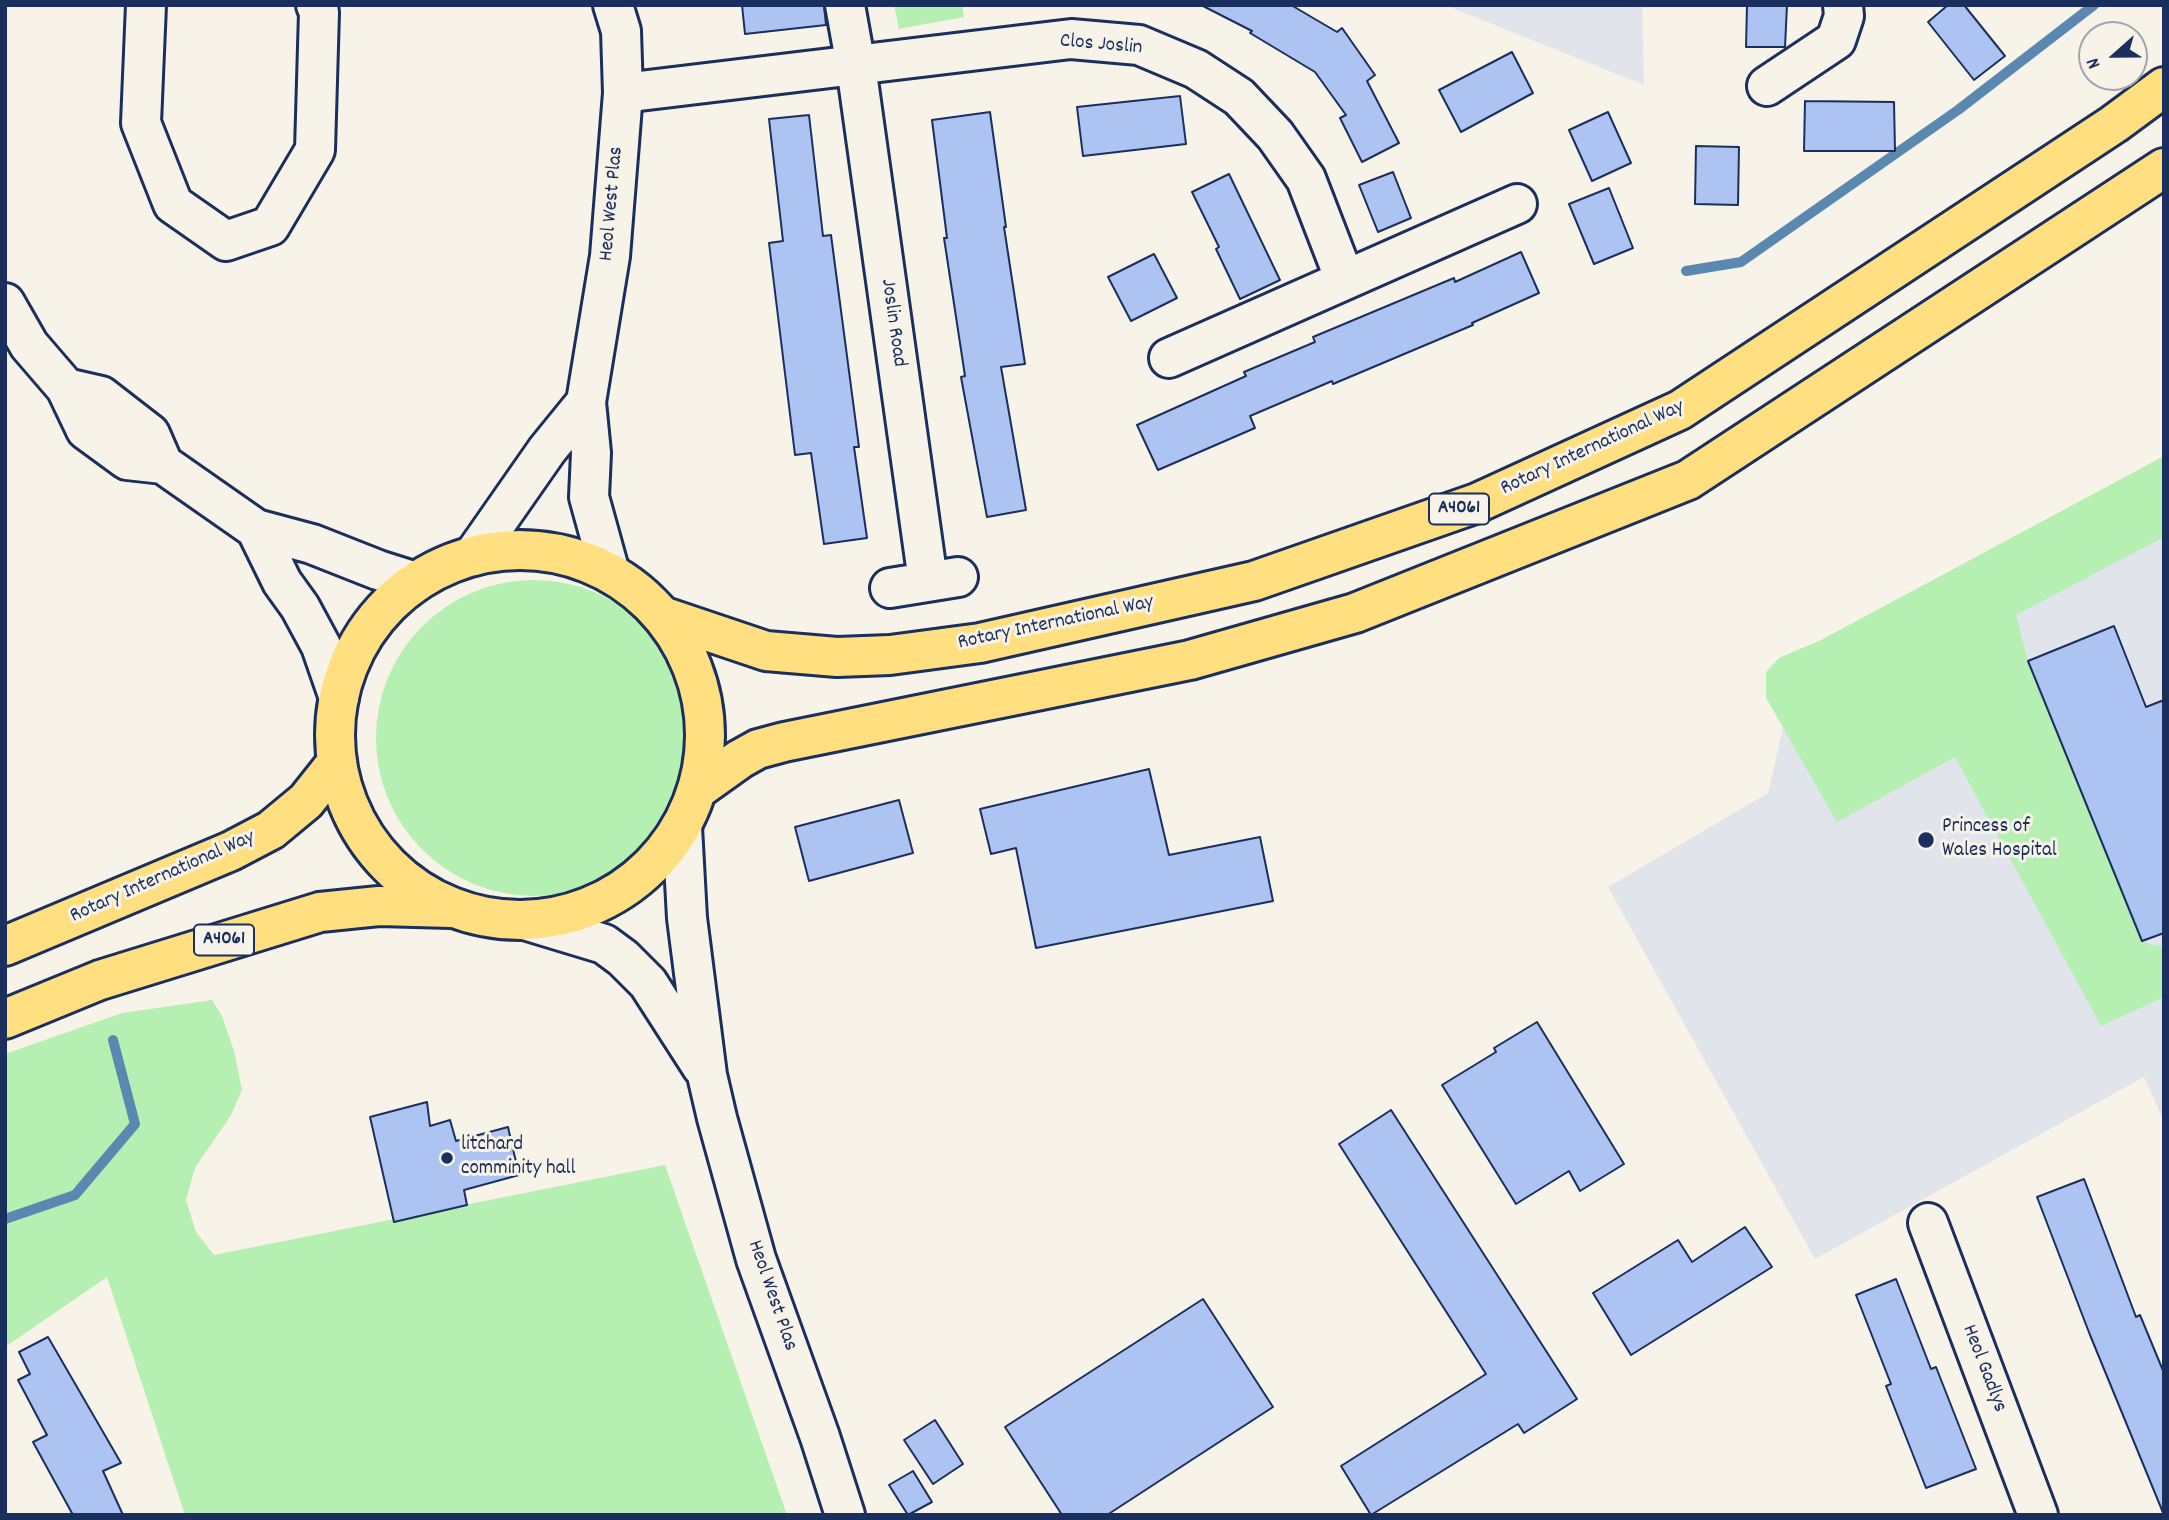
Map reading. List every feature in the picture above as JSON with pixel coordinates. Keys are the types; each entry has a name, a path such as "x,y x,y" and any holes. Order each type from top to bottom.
{"main road":[{"name":"Rotary International Way","path":"662,616 766,651 837,657 890,655 980,643 1254,581 1477,503 1680,410 2114,124 2164,87"},
{"path":"698,789 758,750 784,742 1190,660 1355,613 1688,480 2164,168"},
{"path":"519,550 566,556 610,573 638,592 662,616 688,654 702,697 706,743 698,789 682,827 642,876 589,908 528,921 490,918 453,908 419,890 388,865 365,835 347,800 337,762 335,730 339,698 350,664 366,632 389,605 416,582 473,556 519,550"},
{"name":"Rotary International Way","path":"5,946 231,851 271,830 306,801 337,762"},
{"name":"A4061","path":"5,1018 100,980 320,912 379,906 453,908"}],"street":[{"path":"146,5 141,123 173,204 226,241 270,226 315,150 316,5"},
{"name":"Heol West Plas","path":"610,573 589,497 591,453 586,402 610,256 623,93 621,31 613,5"},
{"name":"Joslin Road","path":"845,5 943,579 890,588"},
{"path":"1767,86 1836,40 1844,16 1843,5"},
{"name":"Clos Joslin","path":"856,66 1071,39 1139,45 1196,69 1239,97 1275,135 1306,179 1345,280"},
{"path":"623,93 856,66"},
{"path":"1169,358 1517,204"},
{"path":"5,303 29,345 66,388 101,396 150,433 163,464 256,529 312,544 416,582"},
{"name":"Heol West Plas","path":"473,556 547,450 586,402"},
{"path":"256,529 282,582 300,607 321,646 339,698"},
{"name":"Heol West Plas","path":"682,827 687,918 707,1075 756,1259 845,1515"},
{"name":"Heol West Plas","path":"528,921 604,944 623,958 648,983 707,1075"},
{"name":"Heol Gadlys","path":"1928,1223 2035,1514"}],"shaded area":[{"path":"1445,5 1642,5 1644,85"},
{"name":"Princess of Wales Hospital","path":"2164,474 2164,1122 2144,1077 1815,1259 1608,887 1768,793 1783,728"}],"green space":[{"path":"894,5 962,5 964,17 899,29"},
{"path":"2164,456 2164,537 2016,615 2028,661 2142,941 2164,946 2164,997 2101,1026 1955,757 1837,822 1766,698 1766,672 1779,658 1821,640"},
{"path":"534,580 565,583 594,592 622,607 656,638 680,678 689,707 692,738 689,769 680,798 665,826 634,860 594,884 565,893 534,896 503,893 474,884 446,869 412,838 388,798 379,769 376,738 379,707 388,678 403,650 434,616 474,592 503,583"},
{"path":"212,1000 222,1016 234,1051 242,1090 231,1115 195,1168 186,1200 196,1232 214,1255 665,1165 787,1515 185,1515 107,1277 5,1347 5,1054 122,1013"}],"building":[{"path":"742,5 824,5 826,25 745,34"},
{"path":"1201,5 1291,5 1337,32 1342,28 1375,75 1367,81 1399,143 1362,162 1340,118 1346,115 1315,72 1250,33 1252,31"},
{"path":"1747,5 1787,5 1785,47 1746,47"},
{"path":"1948,5 1964,5 2005,56 1974,80 1928,22"},
{"path":"1512,52 1533,93 1461,132 1439,90"},
{"path":"1180,96 1186,144 1083,156 1077,107"},
{"path":"1805,101 1894,102 1895,151 1804,151"},
{"path":"990,112 1025,364 1001,367 1026,510 987,517 961,377 965,376 944,238 947,238 932,120"},
{"path":"1608,112 1631,163 1592,181 1569,130"},
{"path":"809,115 823,236 831,235 859,447 854,447 867,538 824,544 811,453 795,455 769,243 783,241 769,119"},
{"path":"1696,146 1739,147 1738,205 1695,204"},
{"path":"1393,172 1411,218 1378,232 1359,185"},
{"path":"1229,174 1280,280 1240,299 1216,249 1219,247 1192,192"},
{"path":"1609,188 1633,248 1594,264 1569,204"},
{"path":"1521,252 1539,293 1472,323 1473,325 1250,416 1255,428 1158,470 1137,425 1246,376 1244,372 1315,342 1313,337 1454,278 1455,282"},
{"path":"1154,254 1177,298 1131,321 1108,277"},
{"path":"2114,626 2146,707 2164,700 2164,933 2142,941 2028,661"},
{"path":"1149,769 1169,855 1260,837 1273,901 1036,948 1016,848 991,854 980,809"},
{"path":"899,800 913,853 809,881 795,827"},
{"path":"1537,1022 1624,1164 1580,1191 1569,1171 1516,1204 1442,1085 1496,1052 1494,1048"},
{"name":"litchard comminity hall","path":"427,1102 430,1126 450,1120 456,1141 508,1127 519,1175 464,1190 467,1205 394,1222 370,1117"},
{"path":"1391,1110 1577,1399 1524,1433 1518,1424 1371,1515 1341,1466 1486,1374 1339,1144"},
{"path":"2084,1179 2136,1317 2140,1315 2164,1373 2164,1515 2037,1197"},
{"path":"1745,1227 1772,1267 1631,1355 1593,1293 1678,1240 1692,1262"},
{"path":"1896,1279 1931,1369 1936,1367 1976,1469 1926,1488 1886,1386 1891,1384 1856,1295"},
{"path":"1203,1299 1273,1407 1107,1515 1062,1515 1005,1427"},
{"path":"48,1337 121,1463 103,1471 123,1515 73,1515 33,1442 47,1435 18,1380 30,1374 19,1352"},
{"path":"935,1420 963,1464 933,1484 904,1440"},
{"path":"913,1471 932,1502 908,1515 889,1485"}],"waterway":[{"path":"1686,271 1741,262 1958,110 2094,5"},
{"path":"5,1219 75,1195 135,1124 113,1040"}],"place":[{"name":"Princess of Wales Hospital","path":"1926,840"},
{"name":"litchard comminity hall","path":"447,1158"}]}
